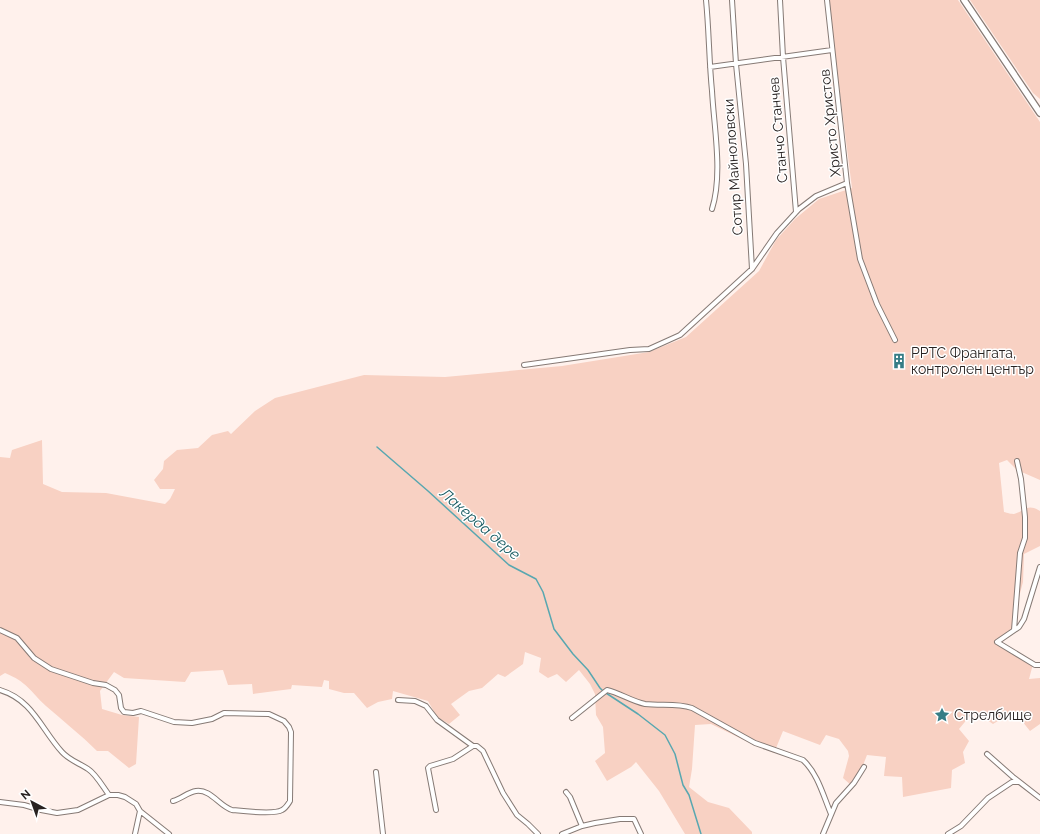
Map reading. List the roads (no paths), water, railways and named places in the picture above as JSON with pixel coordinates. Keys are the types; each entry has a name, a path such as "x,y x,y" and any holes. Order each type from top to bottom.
{"street":[{"path":"706,0 718,169 716,196 712,209"},
{"name":"Сотир Майноловски","path":"732,0 736,64 746,164 752,269"},
{"name":"Станчо Станчев","path":"780,0 783,57 796,212"},
{"name":"Христо Христов","path":"524,365 630,350 649,350 686,331 718,299 752,269 777,233 796,212 816,196 847,183 827,0"},
{"path":"964,0 1040,113"},
{"path":"710,67 832,50"},
{"path":"847,183 860,259 877,304 895,340"},
{"path":"1014,630 1020,553 1025,538 1025,517 1021,479 1017,462"},
{"path":"1040,568 1022,624 997,642 1035,665 1040,665"},
{"path":"0,630 17,638 34,658 51,669 94,683 106,685 115,690 119,695 121,708 124,712 141,712 174,722 192,723 212,719 224,713 269,714 284,721 289,727 290,800 287,806 281,811 232,810 222,805 211,796 200,791 195,791 173,801"},
{"path":"0,690 11,693 26,706 40,720 62,752 67,757 90,770 109,795"},
{"path":"572,718 607,690 615,691 627,699 644,704 669,706 683,705 692,708 755,743 803,760 817,778 831,814"},
{"path":"398,700 415,701 426,706 438,720 473,746 477,746 484,752 503,793 517,815 538,834"},
{"path":"436,810 428,767 453,759 473,746"},
{"path":"988,754 1019,782 1040,798"},
{"path":"823,834 836,803 854,783 864,767"},
{"path":"376,772 383,834"},
{"path":"948,834 961,826 988,798 1012,782 1019,782"},
{"path":"566,792 570,797 582,826"},
{"path":"0,802 24,805 57,813 78,810 109,795 118,795 125,797 136,804 140,811 169,834"},
{"path":"135,834 140,811"},
{"path":"562,834 582,826 620,818 634,819 641,834"}],"waterway":[{"name":"Лакерда дере","path":"377,447 509,565 536,579 543,592 554,629 573,654 588,670 603,691"},
{"name":"Лакерда дере","path":"606,693 638,714 665,735 675,754 683,785 689,795 701,834"}],"place":[{"name":"РРТС Франгата, контролен център","path":"899,361"},
{"name":"Стрелбище","path":"942,715"}]}
